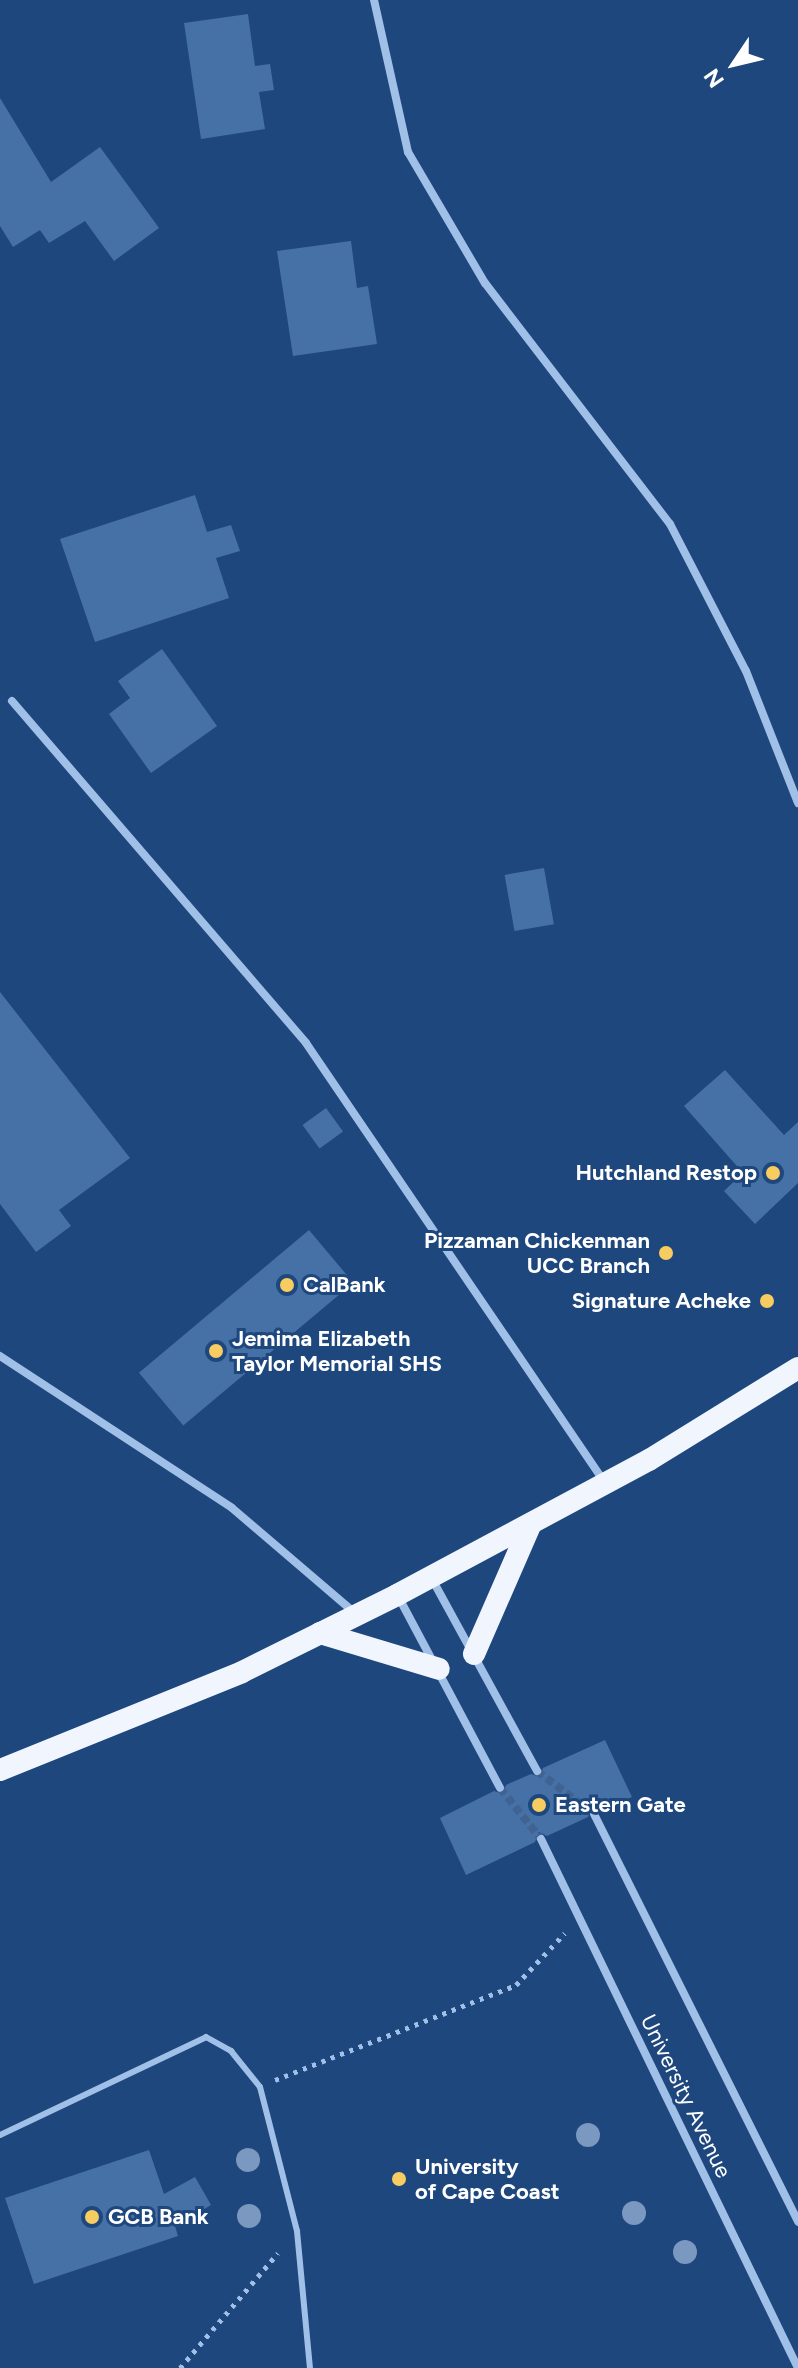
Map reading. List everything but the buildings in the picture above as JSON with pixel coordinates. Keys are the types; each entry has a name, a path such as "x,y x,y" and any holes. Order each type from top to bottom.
{"highway":[{"path":"0,1770 242,1672 431,1578 606,1485 798,1368"},
{"path":"474,1654 530,1526"},
{"path":"320,1633 439,1669"}],"street":[{"path":"374,0 408,152 485,283 670,524 746,671 798,803"},
{"path":"12,701 306,1043 606,1485"},
{"path":"0,1356 232,1508 357,1615"},
{"path":"431,1578 537,1771"},
{"path":"397,1595 500,1788"},
{"name":"University Avenue","path":"594,1814 798,2222"},
{"name":"University Avenue","path":"541,1839 798,2368"}],"lane":[{"path":"0,2135 206,2037 231,2051 260,2087 297,2231 310,2368"}],"path":[{"path":"260,2087 516,1985 579,1919"},
{"path":"180,2368 297,2231"}],"tunnel":[{"path":"537,1771 594,1814"},
{"path":"500,1788 541,1839"}],"place":[{"name":"Hutchland Restop","path":"773,1173"},
{"name":"Pizzaman Chickenman UCC Branch","path":"666,1253"},
{"name":"CalBank","path":"287,1285"},
{"name":"Signature Acheke","path":"767,1301"},
{"name":"Jemima Elizabeth Taylor Memorial SHS","path":"216,1351"},
{"name":"Eastern Gate","path":"539,1805"},
{"name":"University of Cape Coast","path":"399,2179"},
{"name":"GCB Bank","path":"92,2217"}]}
